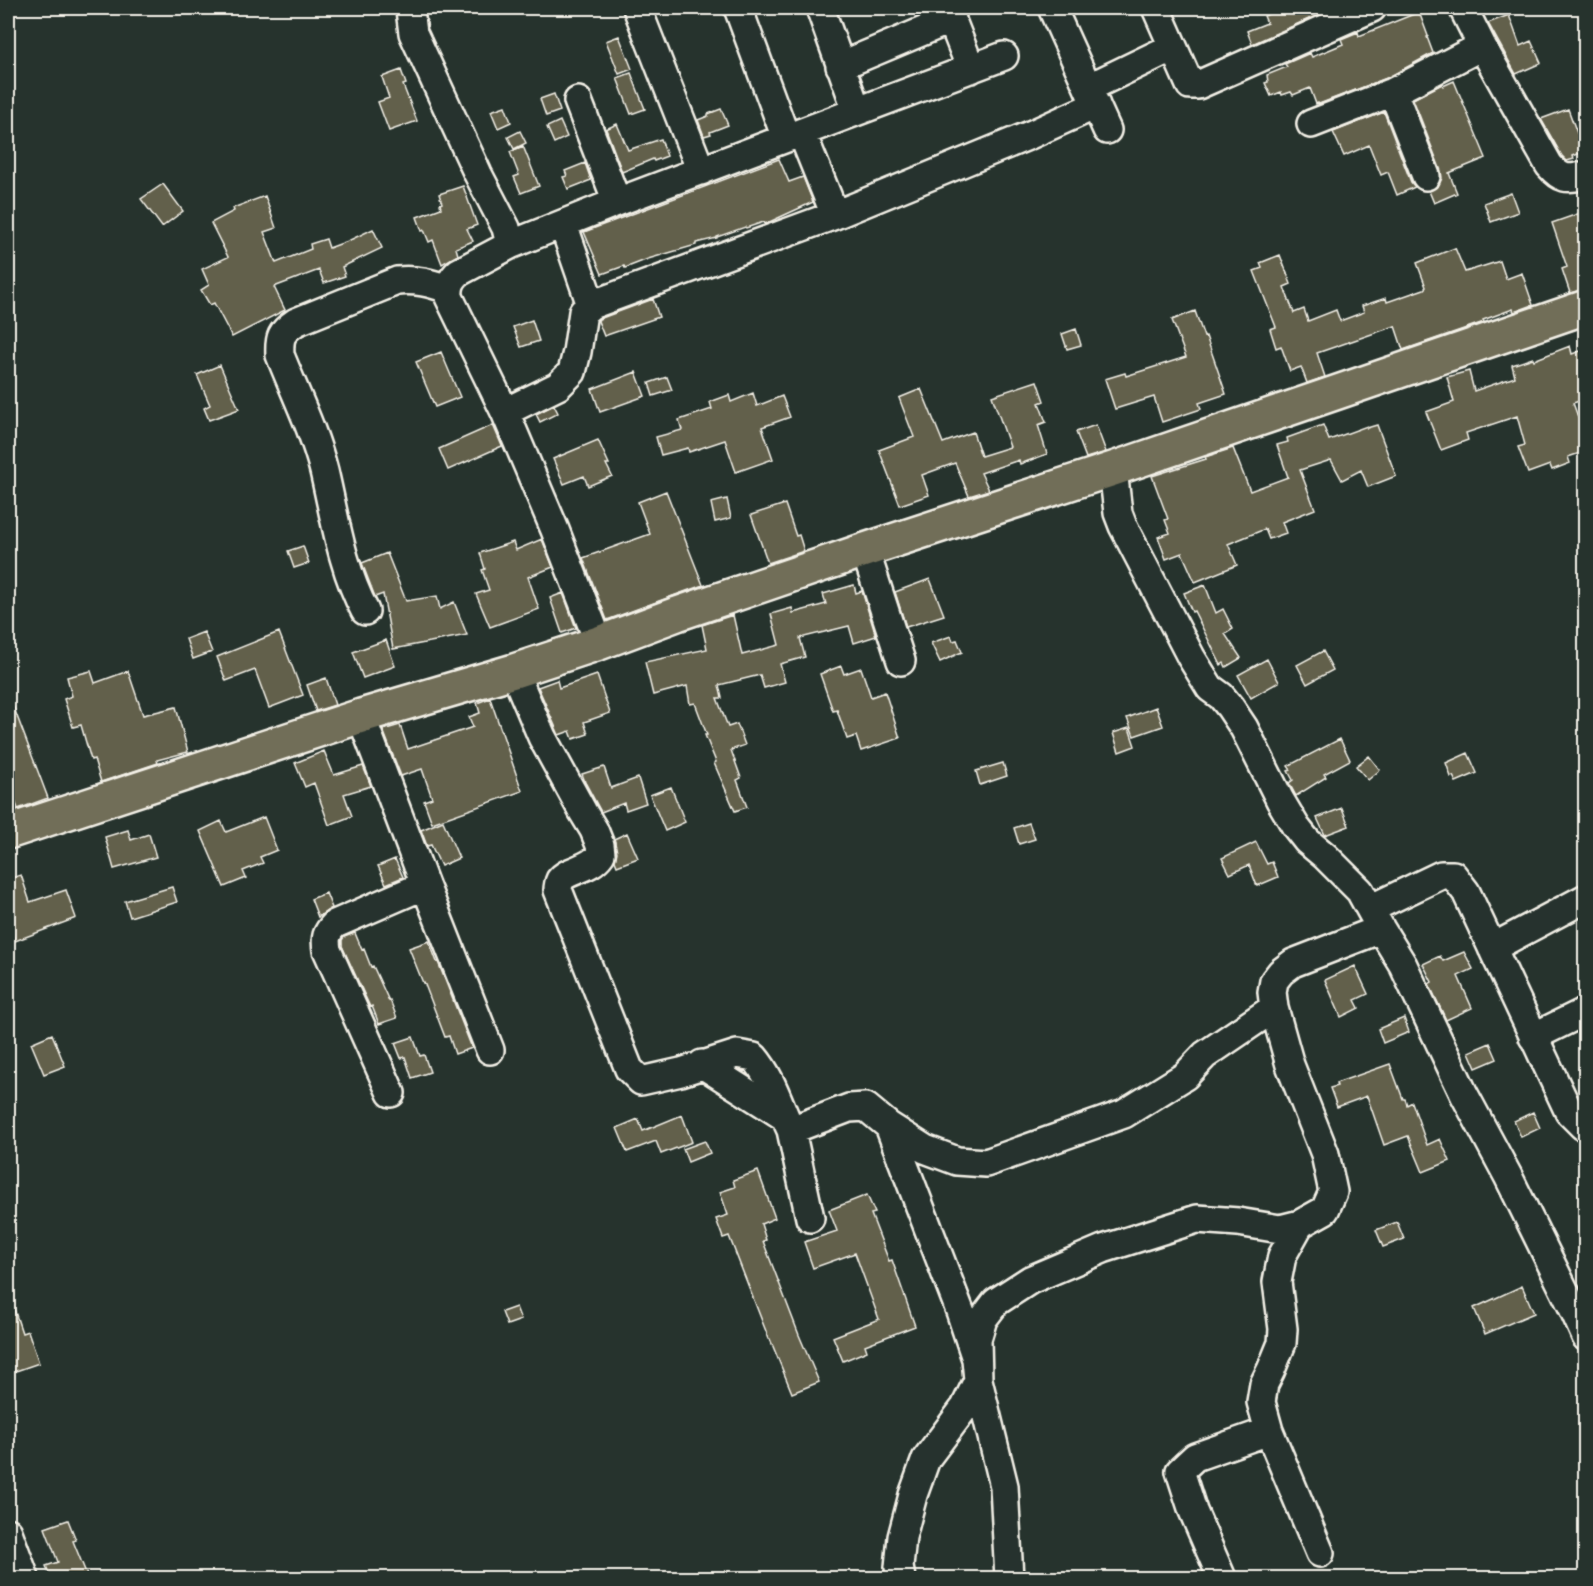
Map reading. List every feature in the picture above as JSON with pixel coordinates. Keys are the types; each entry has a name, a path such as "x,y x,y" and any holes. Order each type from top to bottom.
{"main road":[{"path":"8,832 361,716 514,671 599,643 688,610 1113,469 1586,307"}],"street":[{"path":"412,8 413,33 478,174 506,228 510,246"},
{"path":"637,8 701,171"},
{"path":"738,8 794,136 835,215"},
{"path":"820,8 857,111"},
{"path":"1052,8 1107,130"},
{"path":"1156,8 1190,85 1198,85 1372,8"},
{"path":"1463,8 1549,165 1558,176 1567,178 1586,175"},
{"path":"840,66 950,13 971,69"},
{"path":"1311,124 1393,92 1482,46"},
{"path":"505,412 558,386 572,372 583,312 591,304 835,215 1030,135 1173,47"},
{"path":"599,643 555,530 505,412 449,297 448,289 453,278 459,272 510,246 617,202 1004,56"},
{"path":"1393,92 1426,176"},
{"path":"578,101 617,202"},
{"path":"563,224 591,304"},
{"path":"365,611 354,591 346,565 315,441 280,355 281,335 286,328 296,322 397,280 423,281 448,289"},
{"path":"1113,469 1118,513 1123,526 1195,664 1210,688 1221,696 1244,728 1296,827 1307,841 1360,891 1403,965 1464,1094 1513,1186 1586,1337"},
{"path":"865,550 901,661"},
{"path":"514,671 542,737 600,844 602,854 597,862 567,874 560,881 558,890 629,1069 640,1081 681,1072 737,1054 754,1057 771,1081 788,1124 810,1218"},
{"path":"361,716 490,1050"},
{"path":"901,1578 899,1567 902,1537 913,1495 926,1459 965,1407 978,1380 977,1339 982,1319 996,1302 1029,1280 1103,1249 1197,1219 1238,1222 1280,1229 1300,1224 1325,1210 1333,1192 1325,1154 1290,1065 1274,1008 1272,992 1274,981 1293,963 1375,919 1442,875 1453,875 1466,892 1569,1112 1583,1125 1586,1125"},
{"path":"391,1093 327,950 325,939 328,931 335,924 425,885"},
{"path":"1492,948 1586,898"},
{"path":"788,1124 849,1108 866,1107 925,1149 957,1161 986,1163 1124,1114 1185,1076 1205,1055 1274,1008"},
{"path":"1533,1037 1586,1011"},
{"path":"889,1125 976,1359 978,1380 1004,1486 1009,1578"},
{"path":"1300,1224 1282,1256 1277,1282 1283,1329 1282,1343 1263,1384 1261,1402 1269,1431 1320,1553"},
{"path":"1222,1578 1193,1511 1180,1471 1195,1457 1269,1431"},
{"path":"8,1532 25,1578"}],"building":[{"path":"1282,8 1334,8 1252,44 1247,31 1267,23 1264,16"},
{"path":"1419,12 1433,53 1387,78 1319,104 1316,104 1310,88 1293,95 1291,92 1282,95 1281,92 1271,96 1265,83 1268,82 1267,75 1287,67 1285,64 1310,53 1312,57 1343,44 1341,39 1358,32 1359,36"},
{"path":"1509,15 1520,46 1531,41 1541,63 1516,74 1488,23"},
{"path":"619,36 632,69 619,74 606,41"},
{"path":"401,70 406,84 403,85 417,121 389,131 378,102 389,98 382,77"},
{"path":"631,73 645,109 631,114 617,78"},
{"path":"1454,81 1486,158 1449,173 1457,193 1434,203 1429,191 1439,185 1442,178 1441,171 1413,99 1442,84 1443,86"},
{"path":"554,94 560,111 546,116 540,99"},
{"path":"505,106 511,122 498,128 491,111"},
{"path":"721,109 728,125 704,136 698,120"},
{"path":"1568,109 1577,133 1586,129 1586,151 1567,161 1541,119"},
{"path":"1384,112 1415,187 1397,195 1388,172 1381,175 1369,145 1344,156 1333,132"},
{"path":"560,121 567,137 554,143 547,127"},
{"path":"617,124 628,150 661,139 667,156 654,161 653,159 622,172 606,129"},
{"path":"520,131 526,143 514,149 508,137"},
{"path":"523,146 539,186 521,193 514,177 519,175 510,152"},
{"path":"779,159 789,182 803,177 813,202 765,224 764,222 745,227 696,243 696,245 602,274 584,232"},
{"path":"585,163 591,180 568,189 563,177 567,176 565,171"},
{"path":"163,184 183,211 162,227 141,199"},
{"path":"463,186 477,225 467,229 473,241 456,248 458,255 442,264 433,240 429,242 417,217 441,208 439,194"},
{"path":"1511,193 1518,212 1491,222 1484,203"},
{"path":"265,196 276,228 264,232 276,263 311,249 310,244 326,239 329,248 373,229 382,248 342,267 345,276 324,283 319,270 274,287 285,310 232,337 214,303 210,305 201,290 209,285 202,269 228,257 211,223 234,211 233,208"},
{"path":"1586,211 1586,289 1570,293 1562,269 1567,267 1552,223"},
{"path":"1455,248 1465,272 1500,261 1506,279 1522,273 1533,305 1514,312 1513,309 1483,320 1484,322 1403,350 1395,326 1317,353 1325,377 1307,383 1301,367 1290,371 1281,346 1276,348 1270,329 1276,327 1254,271 1262,268 1260,263 1280,255 1291,284 1284,287 1294,313 1304,309 1308,321 1336,310 1340,321 1364,312 1362,306 1386,298 1387,302 1424,289 1426,287 1417,263"},
{"path":"653,299 659,317 604,336 599,319"},
{"path":"1195,311 1226,394 1199,403 1201,409 1162,422 1154,397 1115,409 1105,379 1125,373 1126,376 1186,357 1172,320"},
{"path":"532,320 539,341 521,347 513,327"},
{"path":"1076,329 1081,345 1067,349 1062,334"},
{"path":"1570,346 1572,354 1586,349 1586,399 1573,403 1586,439 1586,451 1568,457 1570,463 1552,470 1550,465 1528,473 1518,447 1525,445 1517,416 1466,433 1468,440 1441,450 1426,412 1454,402 1447,377 1469,371 1474,391 1515,377 1512,365 1533,358 1534,360"},
{"path":"441,352 460,397 435,407 416,362"},
{"path":"220,365 239,409 209,420 204,408 210,405 197,375"},
{"path":"636,372 645,396 600,412 592,389"},
{"path":"667,377 672,390 653,396 649,383"},
{"path":"1037,381 1044,401 1039,403 1046,422 1038,425 1047,454 1020,464 1019,460 981,473 989,490 969,496 955,463 922,475 929,495 900,505 879,450 914,437 899,398 921,389 943,443 973,432 981,456 1010,447 992,396"},
{"path":"753,393 757,406 782,396 790,417 762,427 773,459 736,472 725,440 689,452 688,448 661,455 656,437 682,430 679,420 712,409 710,402 729,395 731,402"},
{"path":"554,405 558,413 540,422 536,414"},
{"path":"493,425 502,446 448,470 439,449"},
{"path":"1096,425 1106,452 1086,458 1076,432"},
{"path":"1323,425 1329,440 1367,426 1367,428 1377,425 1396,476 1368,487 1361,470 1342,480 1331,460 1300,470 1315,509 1282,522 1286,533 1269,539 1265,529 1228,544 1237,565 1195,582 1182,553 1166,559 1158,537 1170,533 1165,520 1168,519 1152,476 1233,448 1250,491 1288,477 1277,445 1288,442 1287,438"},
{"path":"598,440 612,476 588,486 584,476 564,484 553,459"},
{"path":"666,491 703,585 607,620 583,558 650,534 638,502"},
{"path":"727,499 731,518 715,522 711,503"},
{"path":"785,504 804,551 768,563 751,515"},
{"path":"542,539 553,567 528,577 539,609 490,627 476,594 489,590 482,570 485,569 480,553 513,542 516,550"},
{"path":"303,546 309,563 294,568 288,551"},
{"path":"387,553 406,601 437,596 440,609 454,602 467,635 393,649 383,594 375,597 362,563"},
{"path":"930,579 944,615 906,627 895,592"},
{"path":"854,585 856,593 862,591 876,636 854,643 849,626 800,638 805,657 780,664 785,682 764,688 760,675 719,685 722,698 717,698 728,727 737,724 745,745 731,750 741,778 737,780 747,807 735,811 714,763 716,762 695,703 690,704 687,686 653,695 645,662 707,649 702,625 733,615 742,655 779,645 771,614 792,608 793,613 826,604 823,594"},
{"path":"1205,585 1216,613 1223,609 1233,629 1225,634 1241,658 1226,667 1224,663 1221,665 1184,593"},
{"path":"563,593 576,628 562,633 550,598"},
{"path":"204,632 212,652 193,659 186,639"},
{"path":"279,632 303,695 269,708 255,670 226,681 217,657"},
{"path":"951,636 953,641 957,640 962,652 940,662 931,643"},
{"path":"386,640 395,666 363,678 353,652"},
{"path":"1323,651 1333,670 1307,684 1297,665"},
{"path":"1267,659 1279,682 1251,698 1238,675"},
{"path":"841,666 844,674 861,668 871,697 885,692 900,738 861,751 856,736 847,739 837,710 833,711 820,674"},
{"path":"91,671 95,683 128,671 143,715 176,707 188,752 157,760 158,763 101,782 94,759 91,760 81,725 73,727 64,699 72,696 67,677"},
{"path":"597,675 610,713 584,722 588,734 573,739 570,731 559,735 538,687 557,680 559,688"},
{"path":"326,678 335,705 316,711 307,685"},
{"path":"8,695 48,798 18,809 12,793 8,795"},
{"path":"490,698 522,791 432,823 424,801 432,798 422,769 401,776 383,730 400,725 408,749 473,727 469,717 480,713 477,703"},
{"path":"1156,707 1163,726 1134,736 1127,718"},
{"path":"1129,728 1135,746 1119,752 1113,733"},
{"path":"1340,739 1350,760 1324,774 1326,777 1296,796 1289,783 1293,780 1288,766"},
{"path":"324,751 334,775 363,766 371,786 344,794 352,816 329,825 314,783 305,787 295,763"},
{"path":"1468,753 1477,773 1456,782 1453,776 1451,777 1446,763"},
{"path":"1369,756 1380,770 1368,780 1356,766"},
{"path":"1003,763 1007,776 980,785 976,771"},
{"path":"604,767 611,788 638,778 646,803 626,810 624,803 601,812 582,774"},
{"path":"671,787 685,822 665,831 650,795"},
{"path":"1342,808 1349,826 1325,835 1317,818"},
{"path":"264,817 277,850 260,857 263,863 243,871 246,878 224,887 200,831 221,821 226,832"},
{"path":"443,821 459,858 441,866 431,845 427,846 421,830"},
{"path":"1029,823 1035,839 1019,844 1014,828"},
{"path":"128,830 131,840 149,834 156,857 114,869 105,837"},
{"path":"627,833 638,858 617,866 614,839"},
{"path":"1256,842 1267,864 1272,862 1278,877 1257,886 1249,865 1230,874 1222,858"},
{"path":"395,859 403,877 386,884 378,866"},
{"path":"21,875 30,902 66,890 76,918 15,941 8,920 8,879"},
{"path":"172,887 177,902 130,917 125,901"},
{"path":"326,893 332,908 318,917 311,899"},
{"path":"355,933 397,1018 379,1024 372,1006 370,1007 342,946 344,937"},
{"path":"429,941 472,1048 455,1054 449,1036 445,1037 409,948"},
{"path":"1464,952 1473,969 1458,976 1472,1008 1446,1020 1429,984 1432,982 1423,964 1440,956 1443,961"},
{"path":"1355,966 1368,994 1355,1000 1359,1008 1341,1017 1325,980"},
{"path":"1404,1018 1409,1032 1383,1043 1378,1029"},
{"path":"52,1034 65,1066 44,1074 31,1043"},
{"path":"413,1037 420,1056 424,1055 430,1072 412,1078 405,1057 401,1058 395,1043"},
{"path":"1490,1043 1497,1059 1476,1068 1469,1052"},
{"path":"1390,1064 1403,1099 1407,1105 1412,1102 1427,1145 1440,1139 1450,1161 1423,1172 1408,1136 1384,1145 1367,1096 1337,1107 1330,1088 1337,1086 1336,1083"},
{"path":"1533,1112 1540,1128 1521,1137 1514,1121"},
{"path":"682,1115 692,1142 661,1154 656,1141 627,1152 617,1128 638,1119 643,1131"},
{"path":"705,1141 710,1153 688,1162 683,1149"},
{"path":"758,1171 775,1218 761,1224 766,1240 763,1241 819,1382 792,1393 729,1236 723,1238 716,1219 728,1215 720,1192 735,1187 733,1180"},
{"path":"867,1195 875,1213 871,1214 889,1261 892,1260 915,1326 865,1345 867,1351 843,1361 833,1337 879,1319 855,1253 813,1268 804,1242 837,1231 829,1210"},
{"path":"1397,1222 1404,1239 1383,1247 1376,1230"},
{"path":"1522,1286 1534,1313 1485,1334 1474,1308"},
{"path":"8,1297 10,1297 22,1333 28,1331 39,1363 13,1372 12,1369 8,1371"},
{"path":"516,1307 521,1320 507,1325 502,1312"},
{"path":"68,1520 76,1540 73,1541 88,1578 51,1578 46,1566 58,1562 45,1528"}]}
